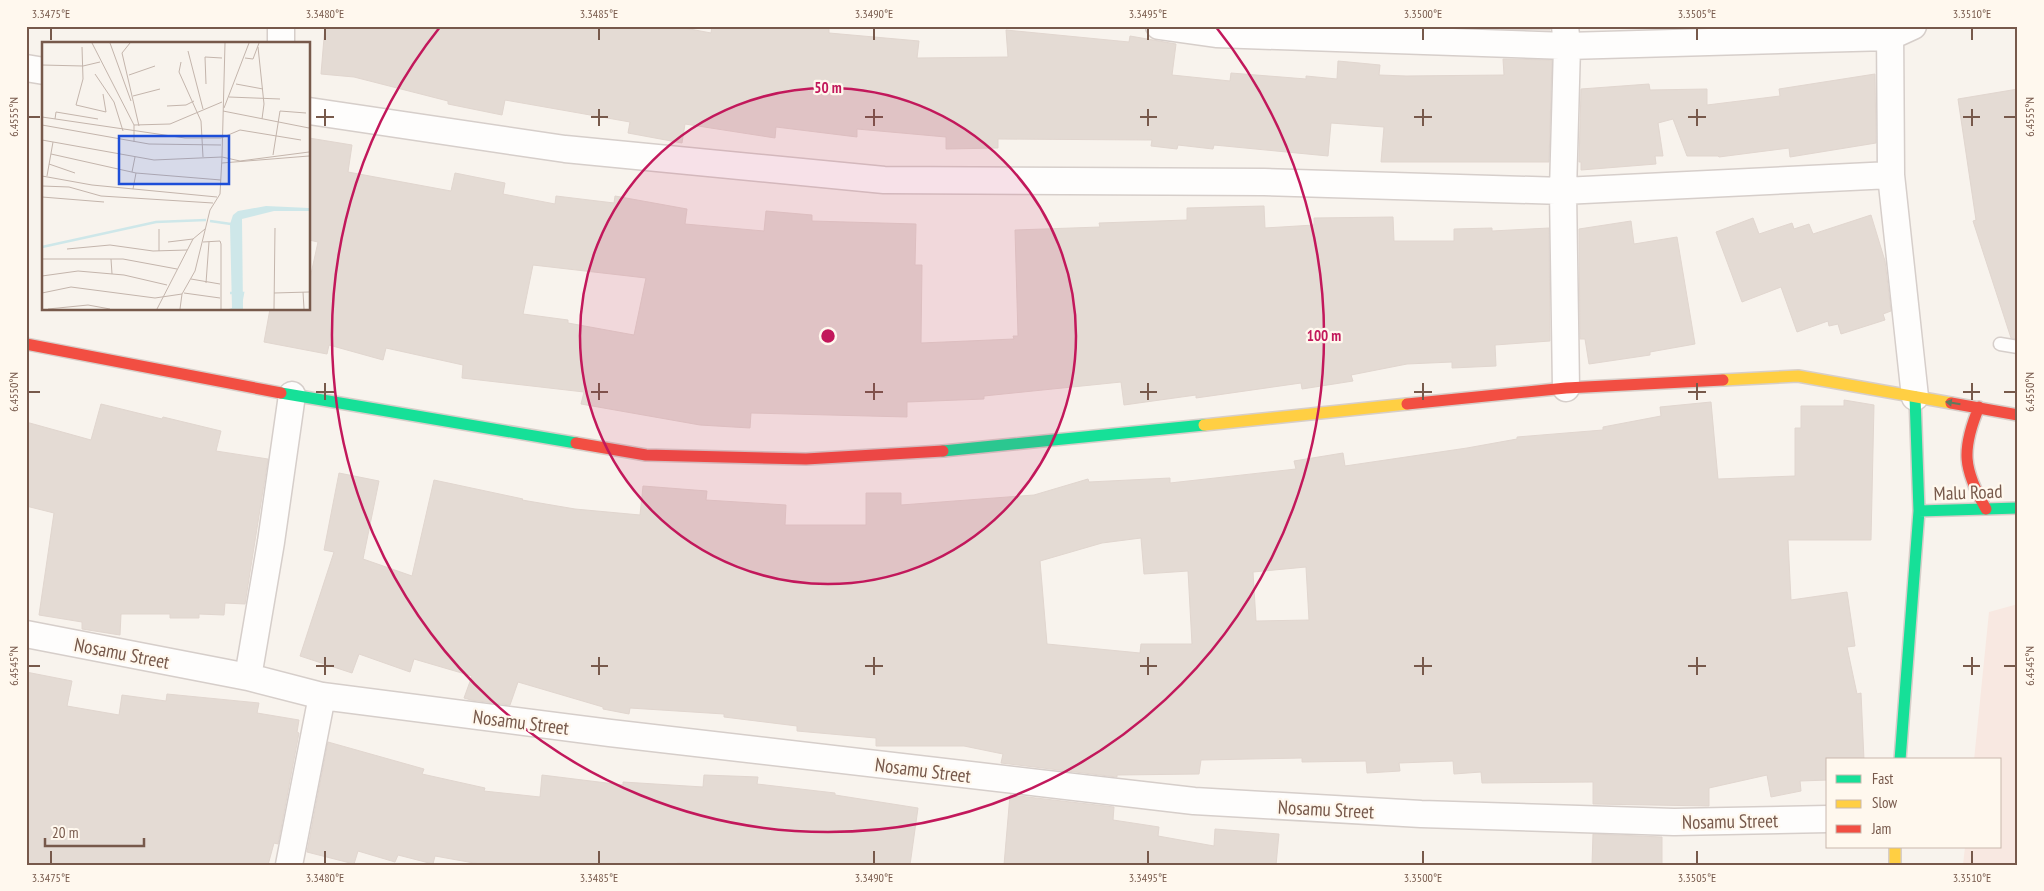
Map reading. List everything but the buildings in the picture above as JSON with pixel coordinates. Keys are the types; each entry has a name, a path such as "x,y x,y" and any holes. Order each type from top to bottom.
{"street":[{"path":"281,26 281,42"},
{"path":"1159,26 1216,34 1566,36 1889,31 1913,26"},
{"path":"1889,31 1891,175 1914,396 1919,511 1900,758"},
{"path":"1566,36 1563,191 1566,388"},
{"path":"26,68 42,70"},
{"path":"310,111 565,149 884,180 1264,182 1563,191 1891,175"},
{"path":"26,344 292,395 646,455 806,459 961,450 1566,388 1798,376 2018,415"},
{"path":"248,678 271,542 292,395"},
{"path":"1979,407 1967,433 1964,459 1973,487 1986,509"},
{"name":"Malu Road","path":"1919,511 2018,508"},
{"name":"Nosamu Street","path":"26,634 248,678 322,696 610,734 1194,801 1421,814 1674,822 1826,819"},
{"path":"290,865 322,696"},
{"path":"1894,865 1895,848"}],"lane":[{"path":"2000,344 2018,347"}],"shaded area":[{"path":"2018,604 2018,865 1963,865 1965,848 2002,848 2002,758 1974,758 1989,612"}],"traffic: fast":[{"path":"281,393 576,443"},
{"path":"1900,758 1919,511 1915,397"},
{"path":"943,451 1204,425"},
{"path":"1919,511 2018,508"}],"traffic: slow":[{"path":"1723,380 1798,376 1951,403"},
{"path":"1204,425 1407,404"},
{"path":"1895,848 1895,865"}],"traffic: jam":[{"path":"26,344 281,393"},
{"path":"1407,404 1566,388 1723,380"},
{"path":"1951,403 2018,415"},
{"path":"1979,407 1969,435 1967,459 1973,482 1986,509"},
{"path":"576,443 646,455 806,459 943,451"}]}
